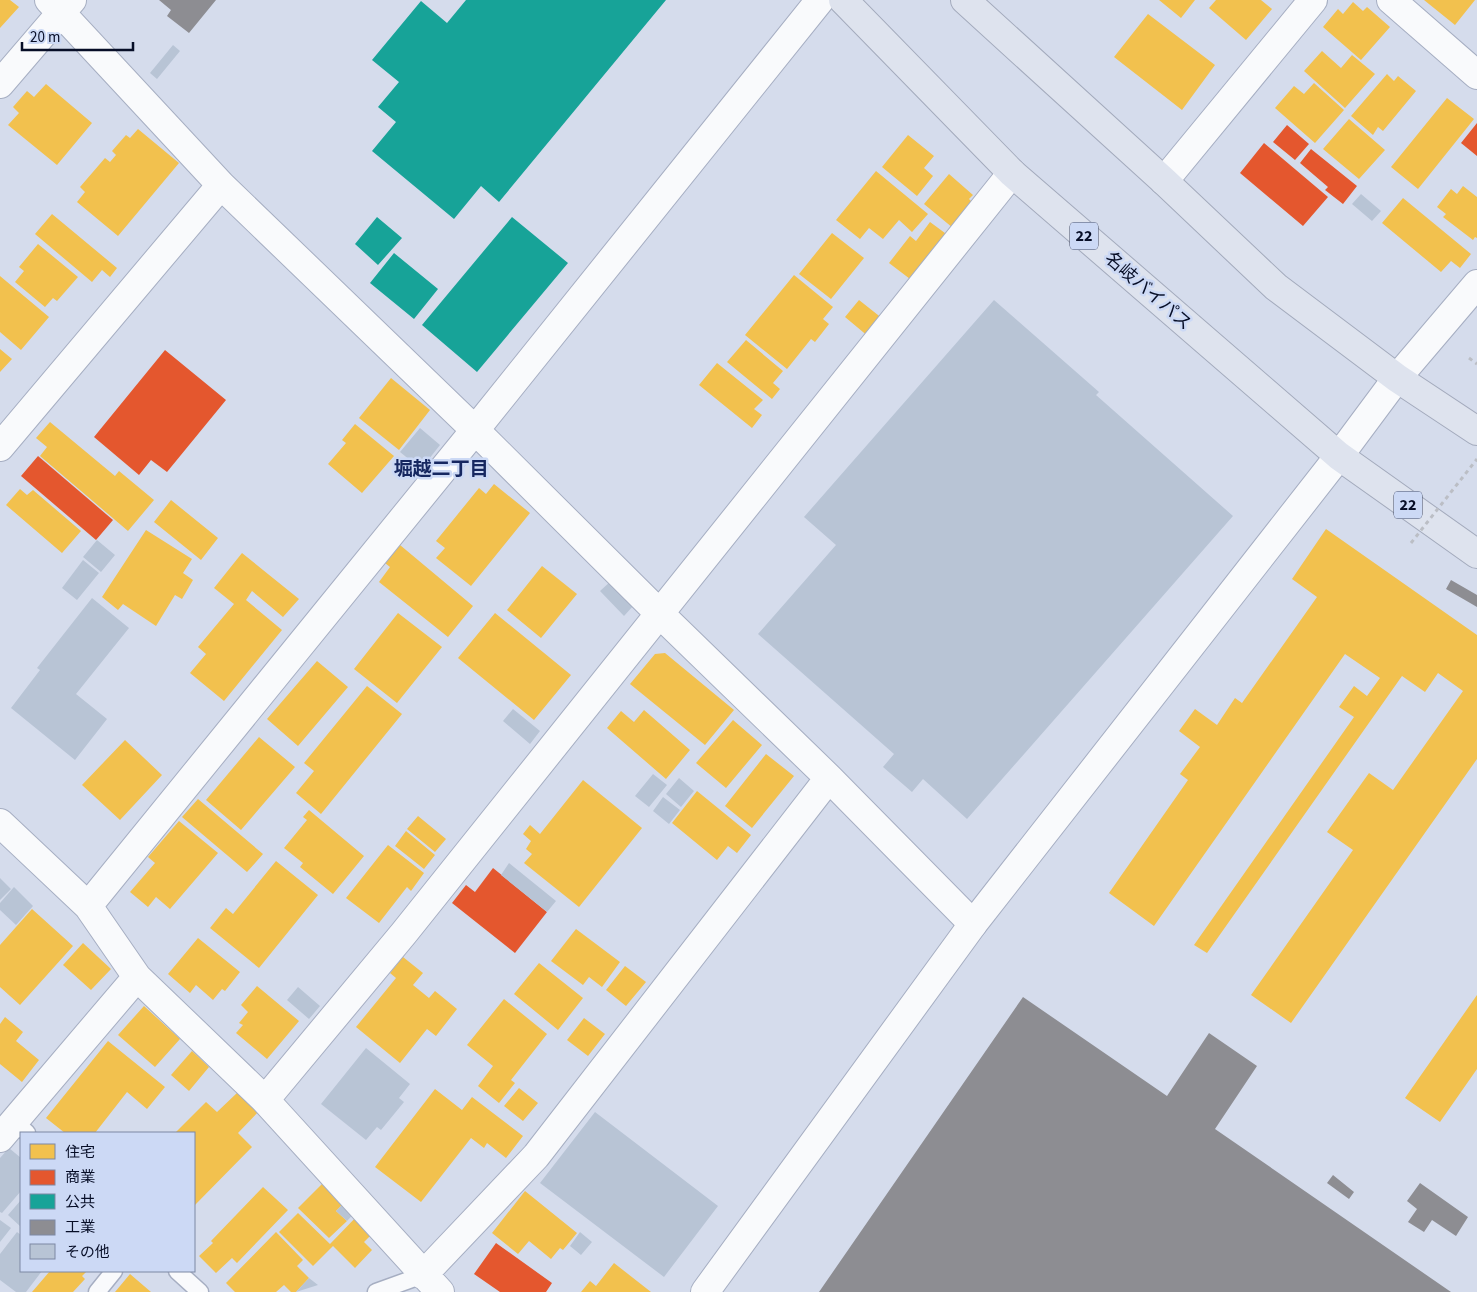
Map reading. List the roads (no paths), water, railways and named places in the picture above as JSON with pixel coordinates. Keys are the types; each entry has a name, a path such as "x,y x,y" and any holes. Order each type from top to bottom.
{"highway":[{"name":"名岐バイパス","path":"843,0 1012,173 1339,456 1477,554"},
{"path":"965,0 1164,180 1276,287 1397,378 1477,431"}],"street":[{"path":"88,906 475,430 820,0"},
{"path":"1164,180 1313,0"},
{"path":"1391,0 1477,75"},
{"path":"0,84 60,4 222,185 475,430 660,614 829,778 973,924"},
{"path":"265,1100 404,932 1012,173"},
{"path":"0,447 222,185"},
{"path":"705,1292 973,924 1339,456 1397,378 1477,284"},
{"path":"0,822 88,906 138,977 265,1100 432,1284 536,1156 829,778"},
{"path":"14,1131 138,977"}],"lane":[{"path":"97,1292 113,1272"},
{"path":"178,1272 200,1292"},
{"path":"376,1292 432,1284"}],"district":[{"name":"堀越二丁目","path":"441,469"}]}
